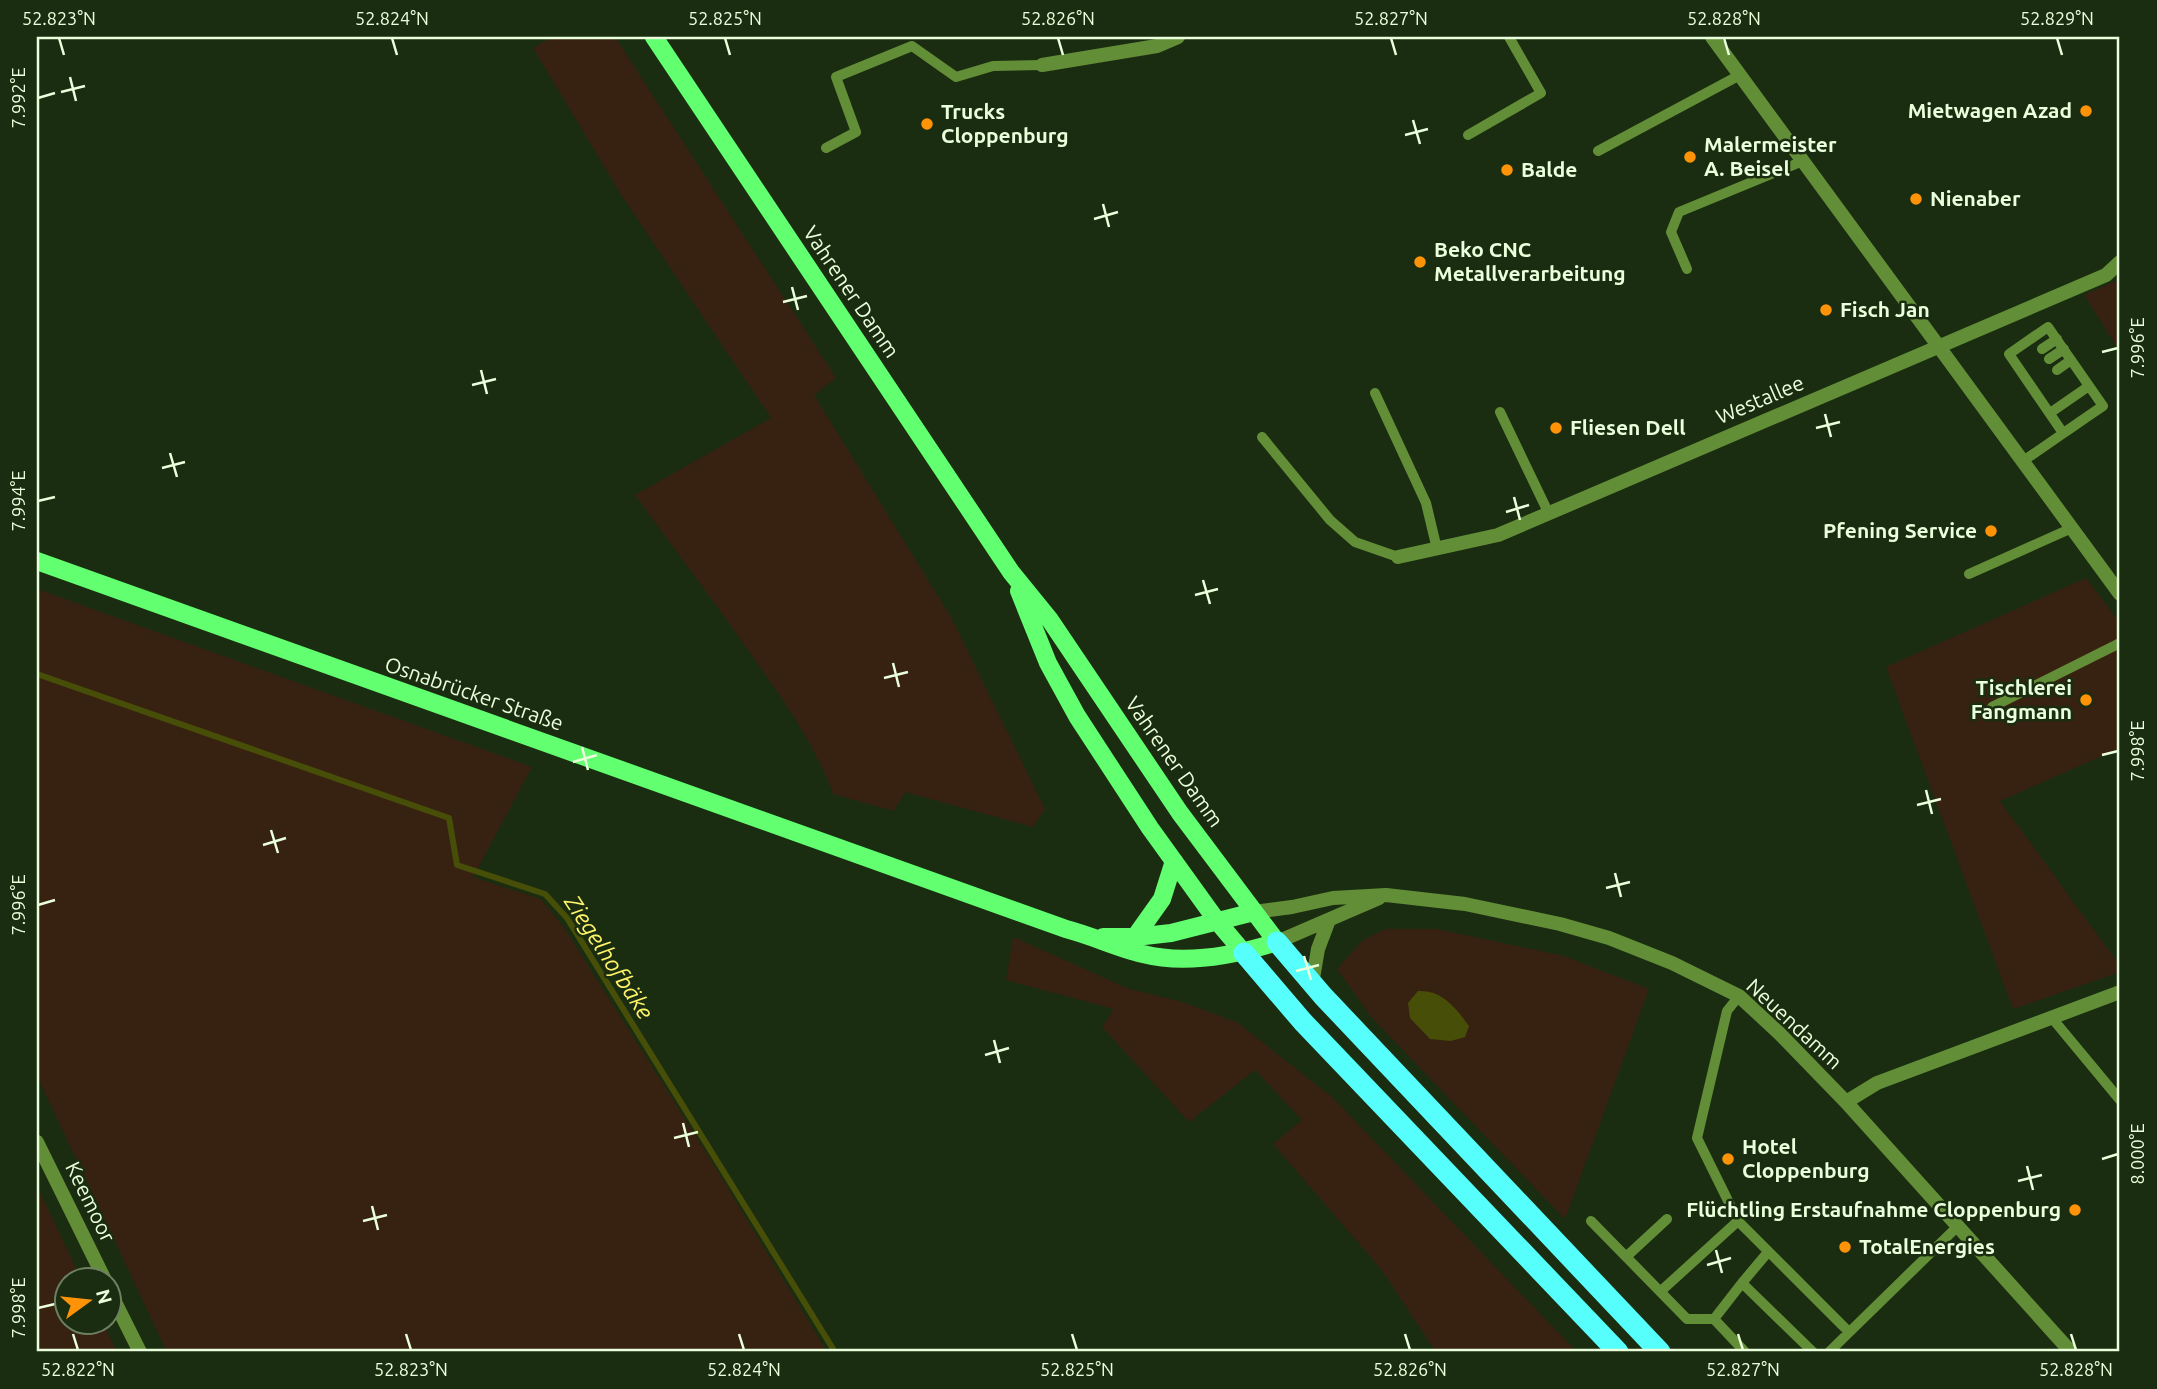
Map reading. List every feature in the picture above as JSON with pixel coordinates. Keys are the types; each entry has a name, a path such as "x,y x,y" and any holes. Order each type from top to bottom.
{"highway":[{"path":"1277,942 1312,984 1660,1352"},
{"path":"1244,953 1303,1022 1618,1352"}],"main road":[{"name":"Vahrener Damm","path":"654,37 1011,572 1050,620 1180,813 1277,942"},
{"name":"Osnabrücker Straße","path":"37,561 1121,948 1167,959 1244,953 1277,942"},
{"name":"Vahrener Damm","path":"1011,572 1048,663 1077,716 1150,828 1217,921 1244,953"},
{"path":"1135,937 1162,899 1174,861"},
{"name":"Osnabrücker Straße","path":"1096,937 1171,933 1254,912"}],"street":[{"path":"1042,65 1157,46 1178,37"},
{"path":"1712,37 2119,591"},
{"name":"Westallee","path":"1398,557 1498,536 2106,275 2120,262"},
{"path":"1277,942 1386,895"},
{"name":"Neuendamm","path":"1254,912 1332,898 1386,895 1465,904 1609,938 1672,963 1739,996 1779,1032 1846,1102 2071,1352"},
{"path":"1312,984 1318,949 1329,920"},
{"path":"1846,1102 1877,1083 2120,992"},
{"name":"Keemoor","path":"37,1142 98,1266"},
{"path":"122,1316 140,1352"}],"lane":[{"path":"1468,135 1541,93 1509,37"},
{"path":"826,148 856,132 836,77 912,46 956,77 993,66 1042,65"},
{"path":"1598,151 1740,75"},
{"path":"1687,269 1671,232 1679,212 1804,161"},
{"path":"2023,461 2103,406 2048,327 2009,354 2063,433"},
{"path":"2042,349 2057,339"},
{"path":"2049,359 2064,349"},
{"path":"2017,366 2027,359"},
{"path":"2057,370 2071,360"},
{"path":"2024,376 2035,369"},
{"path":"2032,387 2042,380"},
{"path":"2050,413 2089,386"},
{"path":"1376,393 1426,503 1437,549"},
{"path":"1500,412 1549,514"},
{"path":"1262,437 1329,520 1355,542 1398,557"},
{"path":"1969,574 2072,528"},
{"path":"1992,707 2120,643"},
{"path":"1739,996 1727,1011 1697,1138 1738,1221 1849,1332"},
{"path":"2052,1018 2120,1100"},
{"path":"1627,1256 1667,1219"},
{"path":"1591,1221 1687,1320 1714,1319 1745,1352"},
{"path":"1661,1291 1738,1221"},
{"path":"1829,1352 1958,1226"},
{"path":"1714,1319 1768,1252"},
{"path":"1742,1283 1814,1352"}],"shaded area":[{"path":"552,37 615,37 836,378 814,395 952,619 1045,809 1033,827 905,792 894,811 833,794 809,743 780,695 635,495 771,418 620,193 533,48"},
{"path":"2120,279 2120,352 2084,295"},
{"path":"2086,578 2120,623 2120,748 2000,801 2120,966 2120,972 2013,1009 1886,667"},
{"path":"37,589 532,767 473,877 541,899 563,926 709,1157 827,1352 167,1352 37,1076"},
{"path":"1385,929 1437,929 1564,956 1649,989 1565,1219 1372,1018 1337,969 1362,941"},
{"path":"1013,937 1129,989 1183,1002 1238,1023 1332,1097 1577,1352 1436,1352 1381,1269 1273,1144 1302,1120 1255,1070 1189,1122 1102,1027 1114,1009 1006,980"},
{"path":"1418,991 1434,993 1453,1006 1469,1026 1465,1037 1451,1041 1430,1039 1410,1018 1408,1003"},
{"path":"37,1186 75,1266 52,1266 52,1336 109,1336 117,1352 37,1352"}],"waterway":[{"name":"Ziegelhofbäke","path":"37,674 449,818 457,865 545,894 567,918 835,1352"}],"place":[{"name":"Mietwagen Azad","path":"2086,111"},
{"name":"Trucks Cloppenburg","path":"927,124"},
{"name":"Malermeister A. Beisel","path":"1690,157"},
{"name":"Balde","path":"1507,170"},
{"name":"Nienaber","path":"1916,199"},
{"name":"Beko CNC Metallverarbeitung","path":"1420,262"},
{"name":"Fisch Jan","path":"1826,310"},
{"name":"Fliesen Dell","path":"1556,428"},
{"name":"Pfening Service","path":"1991,531"},
{"name":"Tischlerei Fangmann","path":"2086,700"},
{"name":"Hotel Cloppenburg","path":"1728,1159"},
{"name":"Flüchtling Erstaufnahme Cloppenburg","path":"2075,1210"},
{"name":"TotalEnergies","path":"1845,1247"}]}
